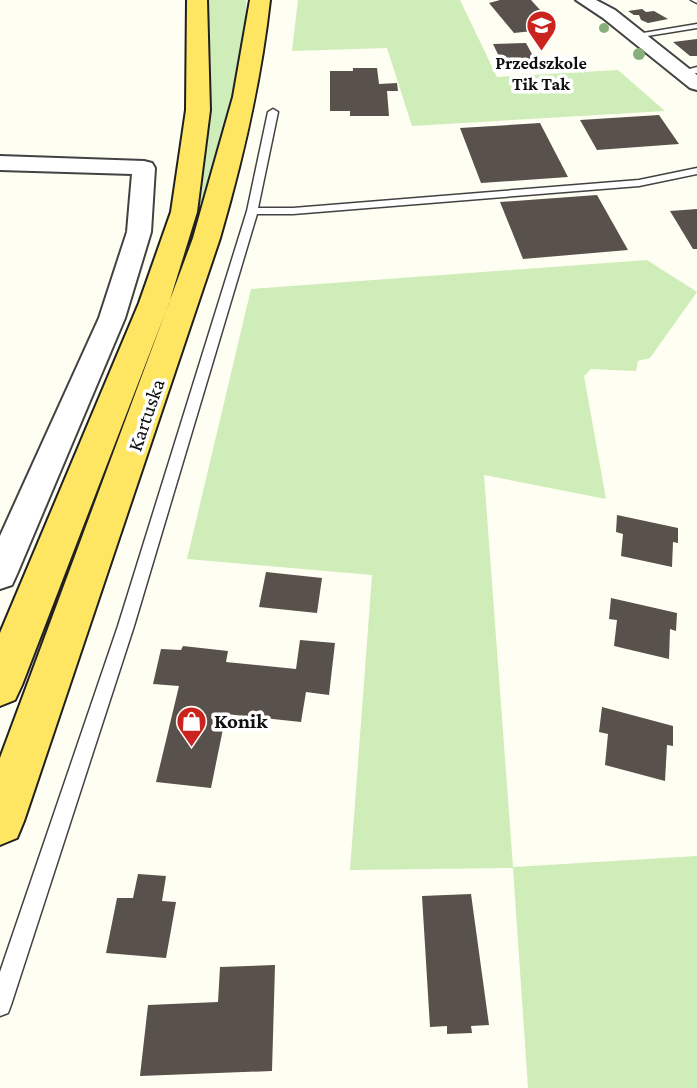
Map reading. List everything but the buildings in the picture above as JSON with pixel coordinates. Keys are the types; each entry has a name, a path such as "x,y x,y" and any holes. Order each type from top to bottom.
{"main road":[{"name":"Kartuska","path":"0,685 154,303 184,212 198,110 197,0"},
{"name":"Kartuska","path":"0,821 93,567 219,202 246,92 260,0"}],"street":[{"path":"587,1 689,71 697,84"},
{"path":"0,163 144,168 139,232 126,279 112,318 0,574"}],"lane":[{"path":"635,35 697,26"},
{"path":"0,1005 126,626 252,211 272,111"},
{"path":"252,211 293,211 639,183 697,170"}],"green space":[{"path":"206,0 246,0 247,32 236,90 205,210 196,210 210,105"},
{"path":"298,0 460,0 497,77 618,70 665,111 412,126 387,48 292,51"},
{"path":"647,260 697,292 650,358 638,361 636,371 591,369 584,376 606,499 484,475 513,867 697,856 697,1088 528,1088 513,868 350,870 372,575 187,559 251,289"}],"place":[{"name":"Przedszkole Tik Tak","path":"541,52"},
{"name":"Konik","path":"191,748"}]}
